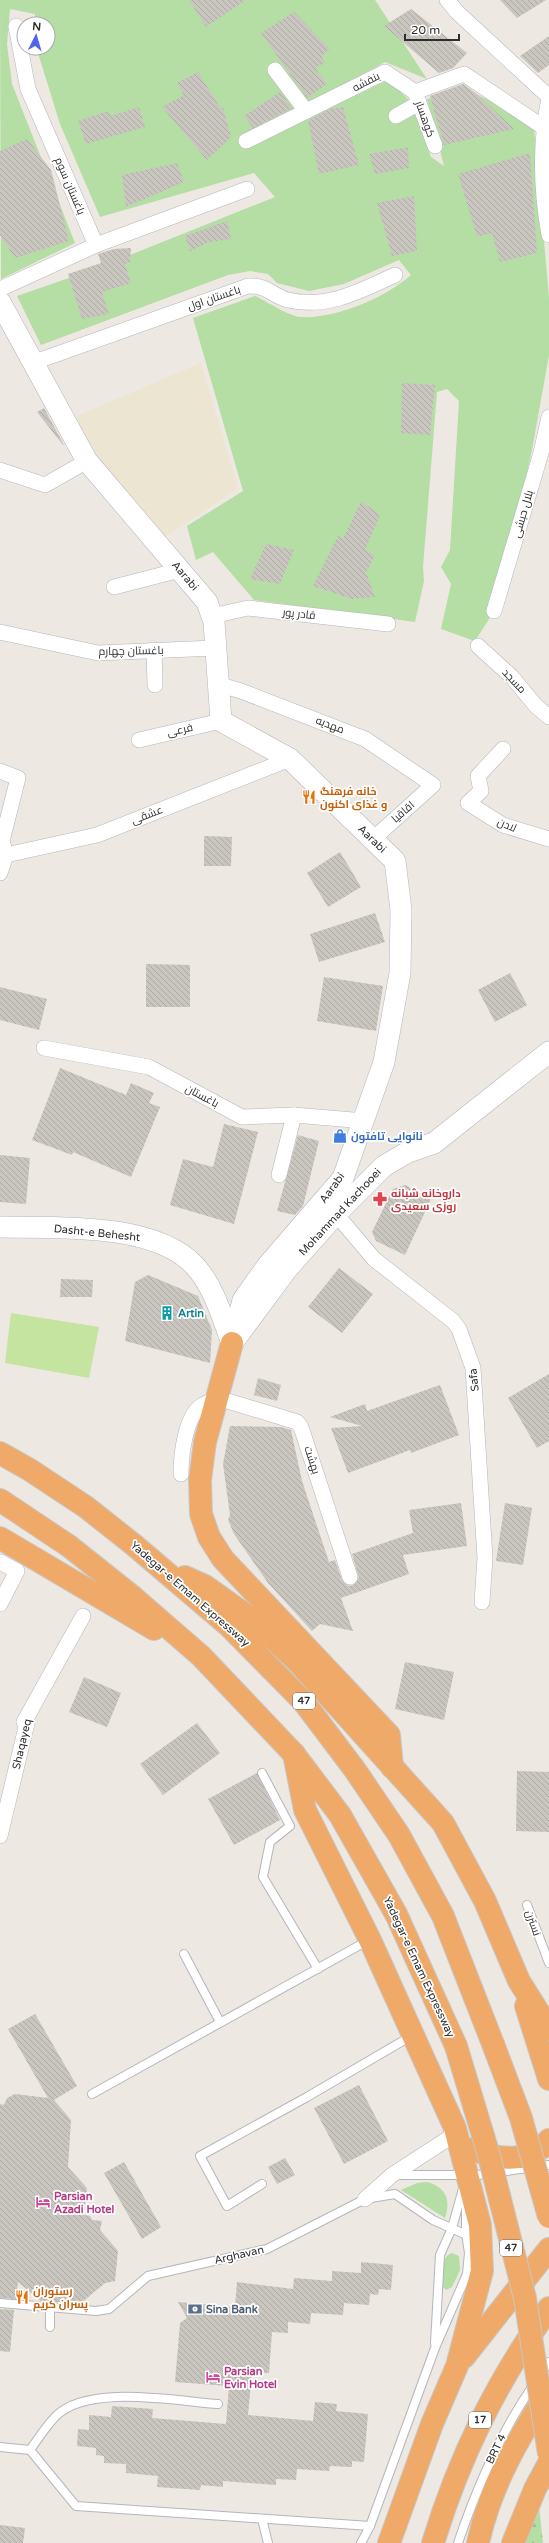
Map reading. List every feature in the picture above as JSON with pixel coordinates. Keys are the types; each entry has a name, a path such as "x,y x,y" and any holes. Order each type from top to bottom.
{"highway":[{"path":"232,1343 205,1442 200,1480 201,1514 209,1537 222,1560 389,1735 392,1767"},
{"name":"Yadegar-e Emam Expressway","path":"0,1453 30,1470 86,1507 229,1626 303,1701 355,1770 399,1835 443,1916 521,2118 549,2217"},
{"name":"Yadegar-e Emam Expressway","path":"0,1500 69,1546 201,1656 294,1754 340,1814 393,1907 456,2046 488,2152 525,2298 549,2454"},
{"path":"0,1538 201,1656"},
{"path":"158,1566 205,1586 250,1618 297,1661 443,1823 485,1901 519,1981 532,2030 549,2079"},
{"path":"294,1754 305,1810 370,1940 455,2128 476,2205 474,2238 483,2257 479,2289 457,2366 432,2424 388,2543"},
{"path":"519,1981 549,2029"},
{"path":"455,2128 470,2147 486,2156 502,2158 519,2157 535,2150 549,2140"},
{"path":"457,2366 549,2249"},
{"name":"17","path":"434,2543 457,2474 478,2425 517,2354 549,2308"},
{"path":"478,2543 493,2491 508,2459 549,2390"},
{"path":"513,2543 535,2489 549,2463"}],"street":[{"path":"447,0 457,12 549,98 543,127 545,210 549,235"},
{"name":"باغستان سوم","path":"22,56 28,88 96,245"},
{"path":"276,70 306,111"},
{"name":"بنفشه","path":"246,141 385,72 417,97"},
{"path":"396,116 417,97 464,74 543,127"},
{"name":"کوهسار","path":"417,97 435,146"},
{"path":"0,289 96,245 247,189"},
{"name":"باغستان اول","path":"32,363 248,286 260,285 286,299 302,303 327,303 395,275"},
{"name":"Aarabi","path":"0,302 32,363 87,461 207,602 212,616 221,721 290,759 395,861 402,910 400,973 384,1062 365,1121 343,1178 268,1265 243,1300 232,1343"},
{"name":"بلال حبشی","path":"494,611 545,454 549,417"},
{"path":"0,470 45,485 87,461"},
{"path":"114,587 180,570"},
{"name":"قادر پور","path":"212,616 248,608 388,624"},
{"name":"باغستان چهارم","path":"0,632 98,653 215,648"},
{"name":"مسجد","path":"478,646 512,677 536,706 549,717"},
{"path":"154,650 155,685"},
{"name":"مهدیه","path":"217,684 241,691 365,739 433,785"},
{"name":"فرعی","path":"139,740 221,721"},
{"name":"لادن","path":"503,749 478,776 481,791 468,803 503,825 549,839"},
{"name":"عشقی","path":"3,854 97,835 290,759"},
{"path":"0,771 18,778 2,841 3,854 0,873"},
{"name":"اقاقیا","path":"373,839 433,785"},
{"name":"باغستان","path":"44,1048 149,1067 242,1117 294,1115 365,1121"},
{"name":"Mohammad Kachooei","path":"232,1343 252,1320 288,1268 336,1214 384,1166 408,1152 434,1143 549,1052"},
{"path":"279,1175 294,1115"},
{"name":"Safa","path":"336,1214 374,1259 453,1321 459,1329 471,1361 479,1446 485,1558 482,1602"},
{"name":"Dasht-e Behesht","path":"0,1227 68,1228 138,1235 171,1247 195,1266 214,1295 232,1343"},
{"path":"181,1474 182,1448 190,1423 200,1406 218,1398"},
{"name":"بهشت","path":"218,1398 297,1422 301,1428 350,1577"},
{"path":"0,1562 17,1571 0,1604"},
{"name":"Shaqayeq","path":"0,1836 27,1723 24,1722 83,1616"},
{"name":"Arghavan","path":"365,2199 392,2175 449,2138 455,2128"}],"lane":[{"path":"262,1773 290,1826 270,1842 263,1877 318,1969"},
{"name":"نسترن","path":"527,1904 549,1963"},
{"path":"92,2094 370,1940"},
{"path":"184,1954 220,2022"},
{"path":"262,2184 227,2206 200,2156 307,2098 414,2035"},
{"path":"392,2175 467,2175 549,2165"},
{"path":"435,2348 438,2267 443,2244 452,2228 467,2175"},
{"path":"361,2543 370,2526 435,2348 467,2274 469,2253 474,2238 433,2220 395,2194 365,2199"},
{"name":"Arghavan","path":"0,2303 96,2311 109,2309 148,2276 267,2249 365,2199"},
{"path":"50,2307 50,2327"},
{"name":"BRT 4","path":"458,2543 476,2490 506,2428 549,2362"},
{"path":"30,2450 56,2416 84,2400 110,2396 218,2404"},
{"path":"0,2447 30,2450 76,2506 262,2520 370,2526"},
{"path":"262,2520 268,2543"}],"shaded area":[{"path":"201,363 238,488 165,537 92,453 75,417"}],"green space":[{"path":"0,0 375,0 427,79 385,62 307,105 275,62 267,67 295,108 239,136 243,149 388,80 409,100 390,113 393,124 416,111 431,157 444,166 427,99 467,90 491,101 534,127 549,298 549,355 532,450 498,605 475,641 441,629 451,584 441,567 450,550 459,401 447,389 437,392 423,567 424,581 415,622 254,600 213,552 196,560 187,526 243,491 193,318 255,296 295,316 314,317 329,315 344,311 374,299 388,292 411,275 399,260 344,284 309,291 277,283 268,274 250,271 228,275 41,345 17,296 95,269 275,197 254,173 100,217 60,124 39,56 56,56 56,16 35,16 35,14 10,9 7,44 12,84 75,243 1,279"},
{"path":"11,1313 99,1327 89,1378 5,1363"},
{"path":"427,2182 439,2187 445,2195 447,2200 447,2211 445,2218 401,2190 417,2183"},
{"path":"452,2253 459,2256 460,2270 452,2287 446,2290 441,2285 442,2266 445,2258"},
{"path":"538,2497 543,2543 521,2543"}],"building":[{"path":"189,0 246,0 206,27"},
{"path":"500,0 546,0 517,18"},
{"path":"411,9 467,53 453,68 439,73 384,26"},
{"path":"294,12 330,49 321,56 325,63 315,68 327,84 307,98 261,33"},
{"path":"549,36 549,65 538,73 520,56"},
{"path":"198,72 221,109 223,108 231,137 207,160 162,107 184,95 177,83"},
{"path":"463,84 477,94 514,129 444,145 430,96"},
{"path":"280,92 292,108 253,128 244,116"},
{"path":"139,107 145,127 86,144 78,121 108,111 111,116"},
{"path":"343,107 359,165 319,174 308,121 330,109"},
{"path":"27,139 51,170 69,241 15,258 0,235 0,151"},
{"path":"408,147 409,168 375,174 369,154"},
{"path":"530,153 537,253 500,262 492,233 477,237 458,174"},
{"path":"177,163 184,182 126,207 122,175"},
{"path":"414,196 417,251 392,256 377,203"},
{"path":"227,221 231,239 209,242 190,251 185,236"},
{"path":"131,248 130,262 125,264 131,283 102,292 109,314 82,319 68,274 101,263 98,254 114,249"},
{"path":"402,383 435,385 430,435 401,433"},
{"path":"44,408 64,445 37,412"},
{"path":"361,501 380,515 365,550 375,555 366,573 375,597 352,599 313,586 338,536 343,539"},
{"path":"266,544 294,550 280,584 250,579"},
{"path":"204,836 232,837 231,866 204,866"},
{"path":"340,852 361,887 328,907 307,873"},
{"path":"375,913 385,942 319,962 310,934"},
{"path":"146,964 190,965 190,1007 146,1007"},
{"path":"510,973 527,1005 495,1022 478,990"},
{"path":"324,977 383,986 376,1031 317,1021"},
{"path":"0,987 47,999 39,1030 0,1020"},
{"path":"60,1068 126,1095 131,1083 154,1093 149,1103 160,1107 131,1177 73,1152 72,1155 32,1140"},
{"path":"224,1124 258,1132 234,1224 170,1205 183,1159 213,1167"},
{"path":"298,1135 319,1141 303,1206 295,1215 277,1211"},
{"path":"0,1155 30,1158 26,1204 0,1202"},
{"path":"405,1185 431,1199 405,1255 376,1241 372,1232 393,1189"},
{"path":"339,1268 373,1294 342,1333 308,1307"},
{"name":"Artin","path":"148,1275 198,1296 212,1330 210,1363 125,1341 135,1282"},
{"path":"61,1279 93,1280 92,1297 60,1297"},
{"path":"549,1374 549,1441 537,1448 508,1398"},
{"path":"258,1378 281,1385 277,1401 254,1395"},
{"path":"440,1385 459,1435 411,1453 410,1450 348,1473 331,1428 362,1426 330,1417 365,1404 367,1411"},
{"path":"230,1426 281,1427 291,1430 302,1481 329,1562 335,1560 342,1580 348,1586 353,1585 359,1578 352,1554 413,1533 409,1510 461,1503 467,1546 403,1555 409,1574 341,1598 353,1631 320,1624 312,1631 268,1583 234,1534 228,1520 230,1515 223,1464"},
{"path":"505,1503 532,1508 523,1565 496,1561"},
{"path":"405,1662 454,1672 444,1720 395,1709"},
{"path":"84,1677 121,1693 107,1727 69,1712"},
{"path":"197,1723 220,1753 163,1795 140,1764"},
{"path":"517,1771 549,1772 549,1832 516,1831"},
{"path":"257,1773 280,1820 234,1845 208,1799"},
{"name":"Parsian Azadi Hotel","path":"35,2014 77,2086 54,2100 71,2120 68,2167 87,2188 84,2215 90,2216 92,2220 102,2221 100,2230 118,2251 115,2281 105,2283 80,2304 41,2301 18,2282 16,2299 0,2298 0,2104 4,2105 7,2098 15,2094 48,2098 8,2029"},
{"path":"359,2085 388,2141 344,2164 314,2108"},
{"path":"285,2158 295,2175 277,2184 268,2167"},
{"path":"124,2162 161,2227 142,2239 104,2173"},
{"name":"Parsian Evin Hotel","path":"361,2262 393,2265 391,2290 379,2289 378,2295 370,2294 369,2305 344,2303 343,2315 311,2313 310,2324 288,2322 288,2333 272,2332 269,2373 252,2372 248,2415 313,2421 315,2402 337,2404 336,2411 368,2414 364,2462 352,2461 352,2467 330,2466 329,2471 297,2469 296,2480 276,2479 276,2485 223,2481 223,2487 201,2485 200,2490 157,2487 158,2476 126,2473 126,2464 104,2463 104,2456 96,2455 96,2448 77,2446 78,2429 89,2430 89,2415 111,2417 112,2406 153,2409 152,2418 226,2424 229,2386 175,2382 180,2323 187,2318 178,2302 235,2307 237,2282 293,2289 294,2278 332,2281 332,2271 361,2273"},
{"path":"0,2309 14,2310 10,2352 0,2351"},
{"path":"0,2525 25,2528 23,2543 0,2543"}],"place":[{"name":"خانه فرهنگ و غذای اکنون","path":"309,797"},
{"name":"نانوایی تافتون","path":"340,1136"},
{"name":"داروخانه شبانه روزی سعیدی","path":"380,1199"},
{"name":"Artin","path":"167,1313"},
{"name":"Parsian Azadi Hotel","path":"43,2202"},
{"name":"رستوران پسران کریم","path":"22,2297"},
{"name":"Sina Bank","path":"195,2309"},
{"name":"Parsian Evin Hotel","path":"213,2377"}]}
